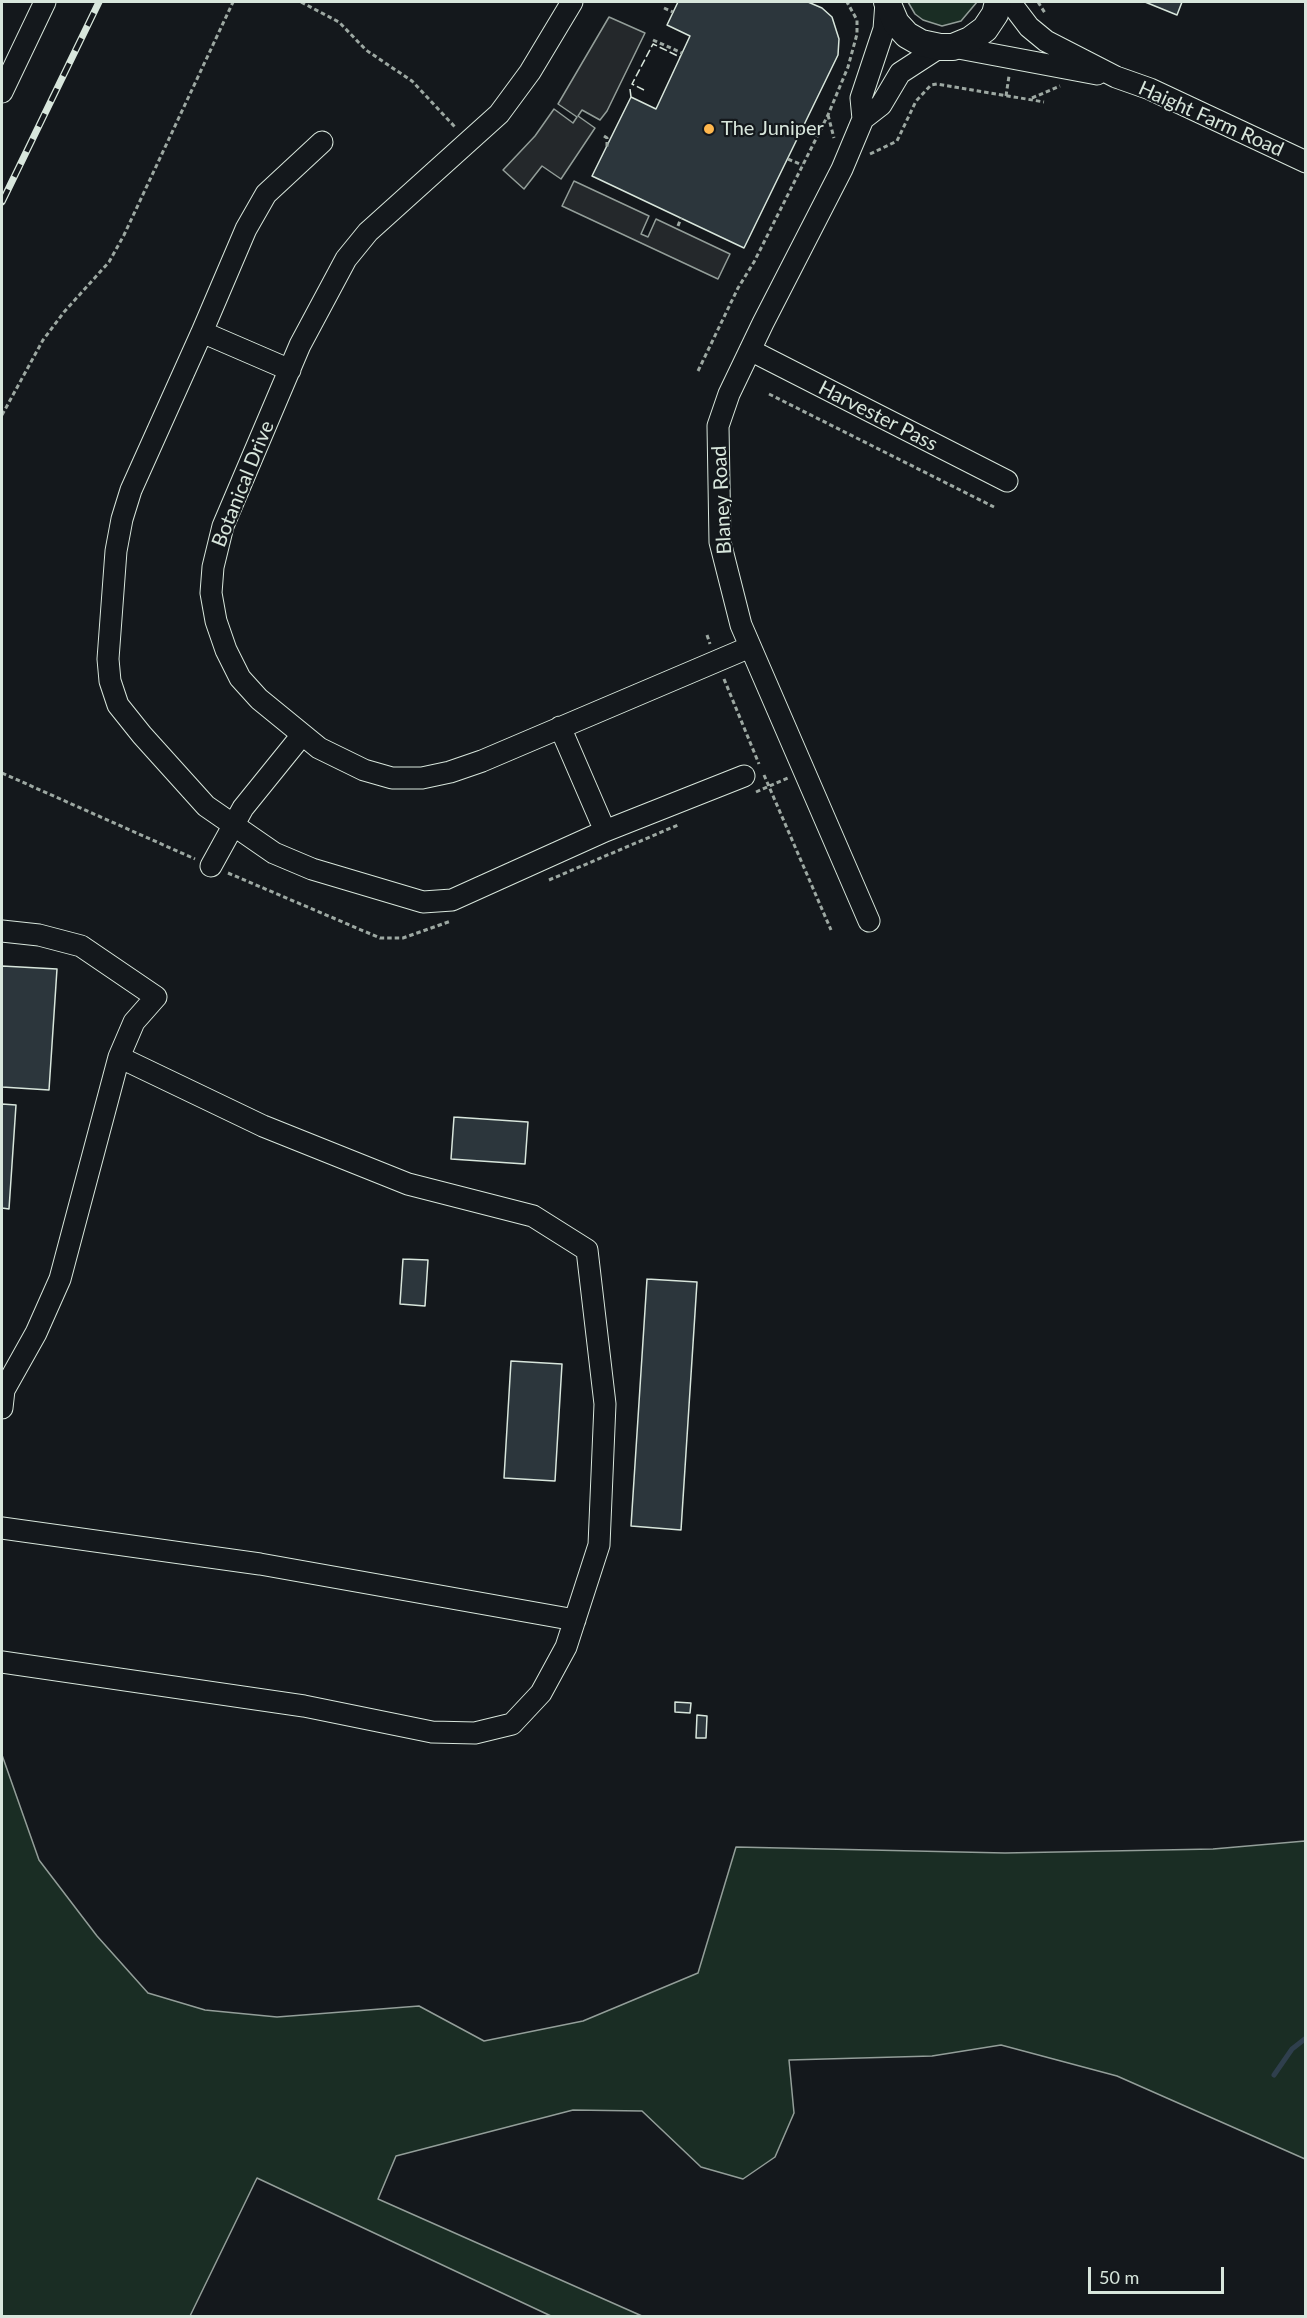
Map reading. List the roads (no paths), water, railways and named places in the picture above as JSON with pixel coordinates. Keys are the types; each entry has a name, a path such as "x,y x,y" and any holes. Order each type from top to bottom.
{"main road":[{"path":"886,2 896,23 907,35 921,43 947,47 970,40 985,29 995,14 998,2"}],"street":[{"path":"2,92 45,2"},
{"name":"Botanical Drive","path":"572,2 530,72 499,114 368,232 346,259 315,314 223,526 213,567 211,593 226,650 240,678 259,699 302,735 334,757 364,770 392,778 422,778 471,765 750,647"},
{"name":"Blaney Road","path":"869,921 750,647 730,587 720,542 718,426 750,350 842,169 863,119 861,98 884,30 886,2"},
{"name":"Haight Farm Road","path":"1010,2 1029,27 1046,40 1116,77 1150,89 1305,162"},
{"name":"Blaney Road","path":"863,119 881,105 900,73 947,47"},
{"name":"Haight Farm Road","path":"947,47 1116,77"},
{"path":"322,142 266,194 246,229 131,490 122,519 108,659 110,681 118,705 206,806 274,853 312,869 423,902 452,900 605,831 744,776"},
{"path":"202,332 290,370"},
{"name":"Harvester Pass","path":"750,350 1007,481"},
{"path":"560,727 605,831"},
{"path":"217,868 233,824 302,735"},
{"path":"2,931 39,935 81,946 156,997 134,1022 119,1057 60,1279 36,1334 4,1390 2,1408"},
{"path":"2,1662 304,1706 432,1732 475,1734 512,1724 542,1693 567,1647 599,1545 605,1404 587,1250 533,1216 408,1184 263,1126 119,1057"},
{"path":"2,1528 260,1564 575,1620"}],"waterway":[{"path":"1274,2075 1292,2049 1306,2038"}],"railway":[{"path":"2,202 99,2"}],"place":[{"name":"The Juniper","path":"709,129"}]}
